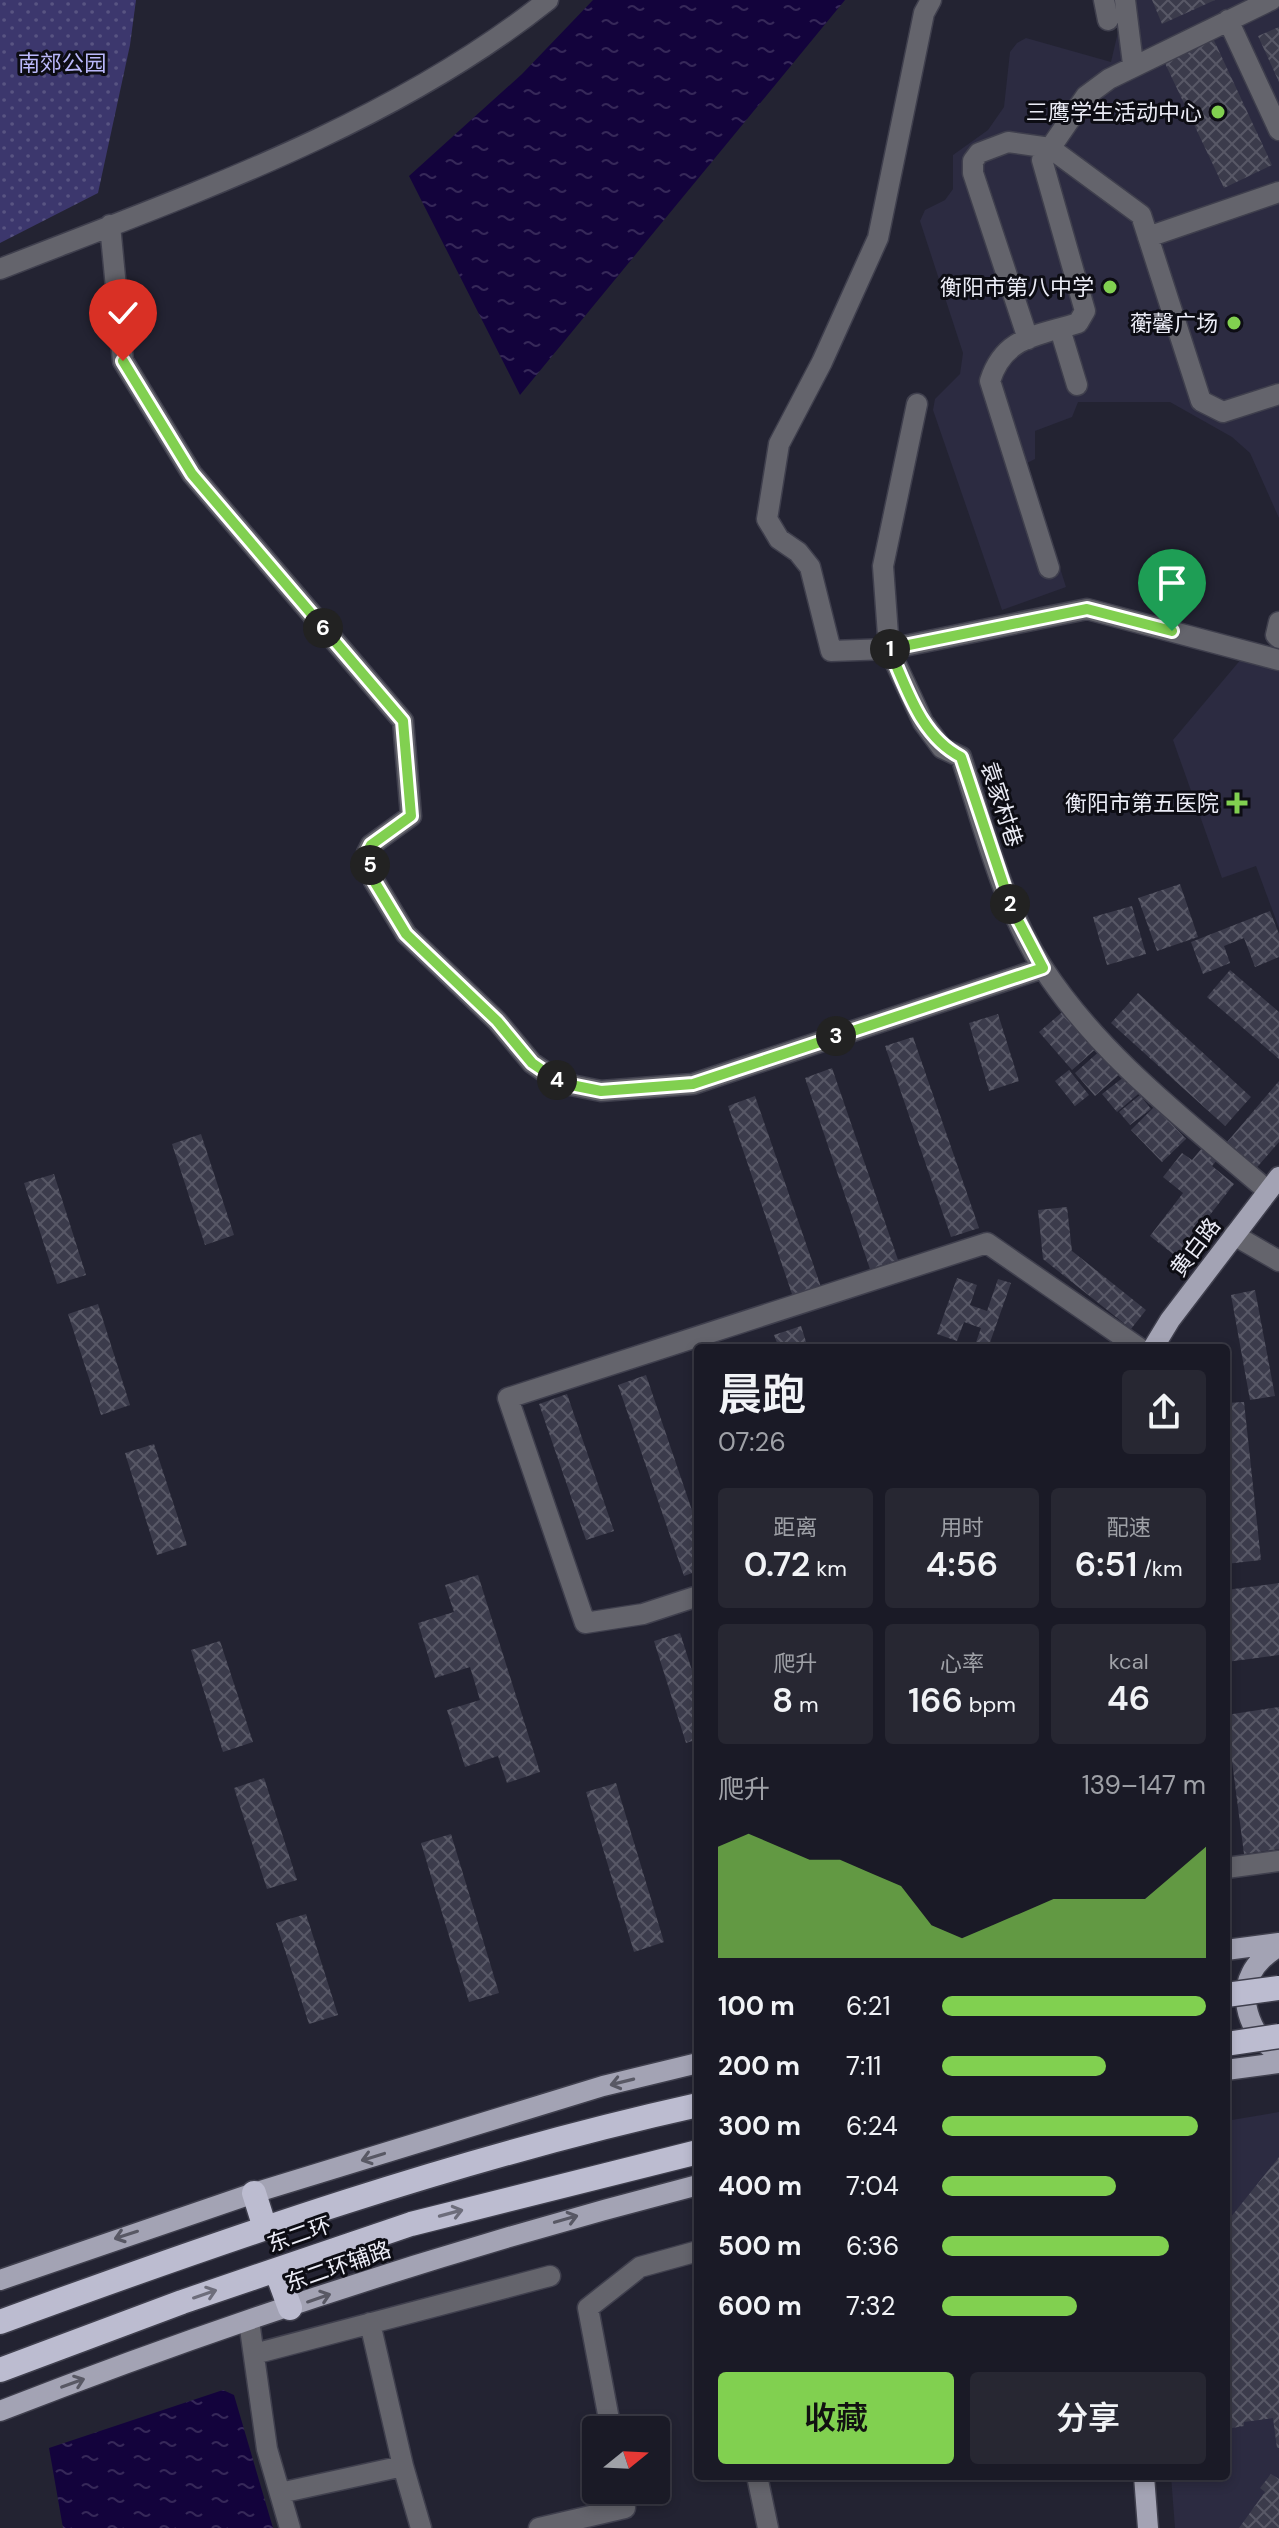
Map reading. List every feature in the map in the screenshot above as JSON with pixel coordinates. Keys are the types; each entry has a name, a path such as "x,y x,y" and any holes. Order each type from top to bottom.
{"highway":[{"path":"1230,1994 1279,1988"},
{"path":"1230,2043 1279,2036"},
{"name":"东二环","path":"0,2322 388,2186 609,2125 694,2106"},
{"name":"东二环","path":"0,2370 411,2224 622,2168 694,2153"},
{"path":"254,2193 265,2228"},
{"path":"276,2270 290,2308"}],"main road":[{"name":"黄白路","path":"1156,1344 1274,1184"},
{"path":"1230,1950 1279,1944"},
{"path":"1279,1944 1252,1972 1246,2000 1257,2033 1279,2053"},
{"path":"0,2280 254,2193 603,2086 694,2064"},
{"path":"1230,2069 1270,2064"},
{"path":"1230,2079 1270,2064"},
{"name":"东二环辅路","path":"0,2411 413,2265 571,2217 694,2186"},
{"path":"1144,2480 1148,2528"}],"street":[{"path":"0,269 237,175 420,87 496,42 548,0"},
{"path":"931,0 924,13 878,238 822,362 779,444 767,519 779,539 798,552 810,567 831,651 889,649 1087,609 1279,660"},
{"path":"1125,0 1133,64"},
{"path":"1049,568 990,381 997,360 1007,348 1078,323 1085,311 1042,160 1086,96 1133,64 1234,11 1271,0"},
{"path":"1234,11 1279,130"},
{"path":"1028,339 973,173 973,161 979,153 1008,142 1050,148 1141,215 1201,401 1223,412 1279,394"},
{"path":"1148,237 1279,192"},
{"path":"110,225 123,361 192,474 403,721 411,816 371,845 367,853 374,881 406,934 497,1021 532,1063 561,1083 601,1091 693,1084 1043,968"},
{"path":"1060,329 1077,385"},
{"name":"袁家村巷","path":"917,404 883,566 889,649 923,722 942,748 961,757 1011,907 1043,968 1117,1061 1274,1184"},
{"path":"1279,622 1276,635 1279,638"},
{"path":"1234,1235 1279,1261"},
{"path":"694,1597 643,1614 585,1623 508,1398 987,1243 1133,1344"},
{"path":"1230,1867 1279,1861"},
{"path":"608,2416 588,2308 640,2267 694,2252"},
{"path":"254,2354 550,2276"},
{"path":"249,2321 267,2449 290,2528"},
{"path":"370,2323 403,2466 421,2528"},
{"path":"280,2493 403,2466"},
{"path":"758,2480 768,2528"},
{"path":"539,2528 625,2508 624,2504"}],"shaded area":[{"name":"衡阳市第八中学","path":"1117,0 1279,0 1279,518 1250,453 1232,437 1170,402 1078,402 1072,417 1035,431 1035,459 1027,463 1066,587 1002,610 933,410 935,399 960,374 963,353 920,221 925,210 945,200 953,189 953,155 988,130 1004,107 1010,52 1017,43 1026,38 1111,62 1121,19"},
{"name":"衡阳市第五医院","path":"1242,658 1279,670 1279,928 1256,866 1222,878 1173,740"},
{"path":"1279,2112 1279,2528 1175,2528 1171,2480 1230,2480 1230,2120"}],"green space":[{"name":"南郊公园","path":"0,0 136,0 130,45 98,193 0,243"}],"water":[{"path":"593,0 845,0 520,395 409,176 522,74"},
{"path":"223,2390 234,2395 273,2528 63,2528 49,2448"}],"building":[{"path":"1152,0 1215,0 1162,24"},
{"path":"1279,27 1279,82 1258,36"},
{"name":"三鹰学生活动中心","path":"1212,36 1272,165 1224,188 1163,59"},
{"path":"1180,884 1198,937 1157,951 1138,898"},
{"path":"1132,906 1146,954 1107,965 1093,917"},
{"path":"1270,911 1279,934 1279,957 1255,967 1244,938 1224,946 1230,963 1203,974 1191,942"},
{"path":"1230,970 1279,1012 1279,1059 1207,997"},
{"path":"1138,993 1251,1097 1225,1126 1111,1023"},
{"path":"1067,1008 1099,1046 1072,1070 1039,1032"},
{"path":"998,1014 1019,1081 989,1091 969,1023"},
{"path":"913,1037 979,1228 951,1237 885,1046"},
{"path":"1103,1048 1123,1071 1095,1096 1075,1073"},
{"path":"832,1068 898,1260 870,1269 805,1078"},
{"path":"1069,1070 1089,1095 1075,1106 1055,1081"},
{"path":"1129,1073 1143,1090 1117,1112 1102,1094"},
{"path":"1279,1081 1279,1142 1252,1173 1222,1148"},
{"path":"1140,1095 1151,1109 1130,1125 1119,1112"},
{"path":"755,1096 821,1287 793,1297 728,1106"},
{"path":"1155,1106 1186,1139 1162,1162 1131,1130"},
{"path":"201,1134 234,1235 205,1245 172,1144"},
{"path":"1202,1148 1217,1160 1212,1166 1234,1184 1177,1257 1150,1236 1183,1193 1163,1177 1182,1153 1192,1160"},
{"path":"54,1174 86,1275 57,1284 24,1183"},
{"path":"1067,1207 1072,1251 1146,1310 1131,1329 1043,1259 1038,1210"},
{"path":"957,1278 977,1285 970,1305 987,1311 998,1279 1011,1283 989,1344 975,1344 981,1328 964,1322 957,1341 937,1334"},
{"path":"1255,1290 1275,1396 1250,1400 1231,1295"},
{"path":"98,1304 130,1405 101,1415 68,1314"},
{"path":"801,1326 807,1344 777,1344 774,1335"},
{"path":"646,1375 694,1516 694,1572 684,1576 618,1385"},
{"path":"567,1394 614,1531 586,1540 539,1404"},
{"path":"1244,1402 1261,1560 1230,1564 1230,1403"},
{"path":"154,1444 187,1545 157,1555 125,1453"},
{"path":"478,1575 540,1772 507,1783 498,1756 465,1767 447,1710 480,1700 470,1667 435,1678 418,1623 454,1612 445,1585"},
{"path":"1279,1583 1279,1655 1230,1661 1230,1589"},
{"path":"680,1633 694,1677 694,1740 686,1743 654,1641"},
{"path":"220,1641 253,1742 223,1752 191,1650"},
{"path":"1279,1707 1279,1849 1244,1854 1230,1746 1230,1714"},
{"path":"264,1778 297,1880 267,1889 234,1788"},
{"path":"616,1783 664,1942 634,1952 586,1792"},
{"path":"451,1834 499,1993 469,2002 421,1843"},
{"path":"306,1914 338,2015 309,2024 276,1923"},
{"path":"1279,2157 1279,2448 1273,2418 1244,2422 1244,2426 1230,2428 1230,2218"},
{"path":"1271,2474 1279,2479 1279,2528 1239,2528 1265,2492 1260,2488"}],"place":[{"name":"三鹰学生活动中心","path":"1218,112"},
{"name":"衡阳市第八中学","path":"1110,287"},
{"name":"蘅馨广场","path":"1234,323"},
{"name":"衡阳市第五医院","path":"1237,803"}],"route":[{"path":"123,361 192,474 403,721 411,816 371,845 367,853 374,881 406,934 497,1021 532,1063 561,1083 601,1091 693,1084 1043,968 1011,907 961,757 942,748 923,722 889,649 1087,609 1172,631"}]}
